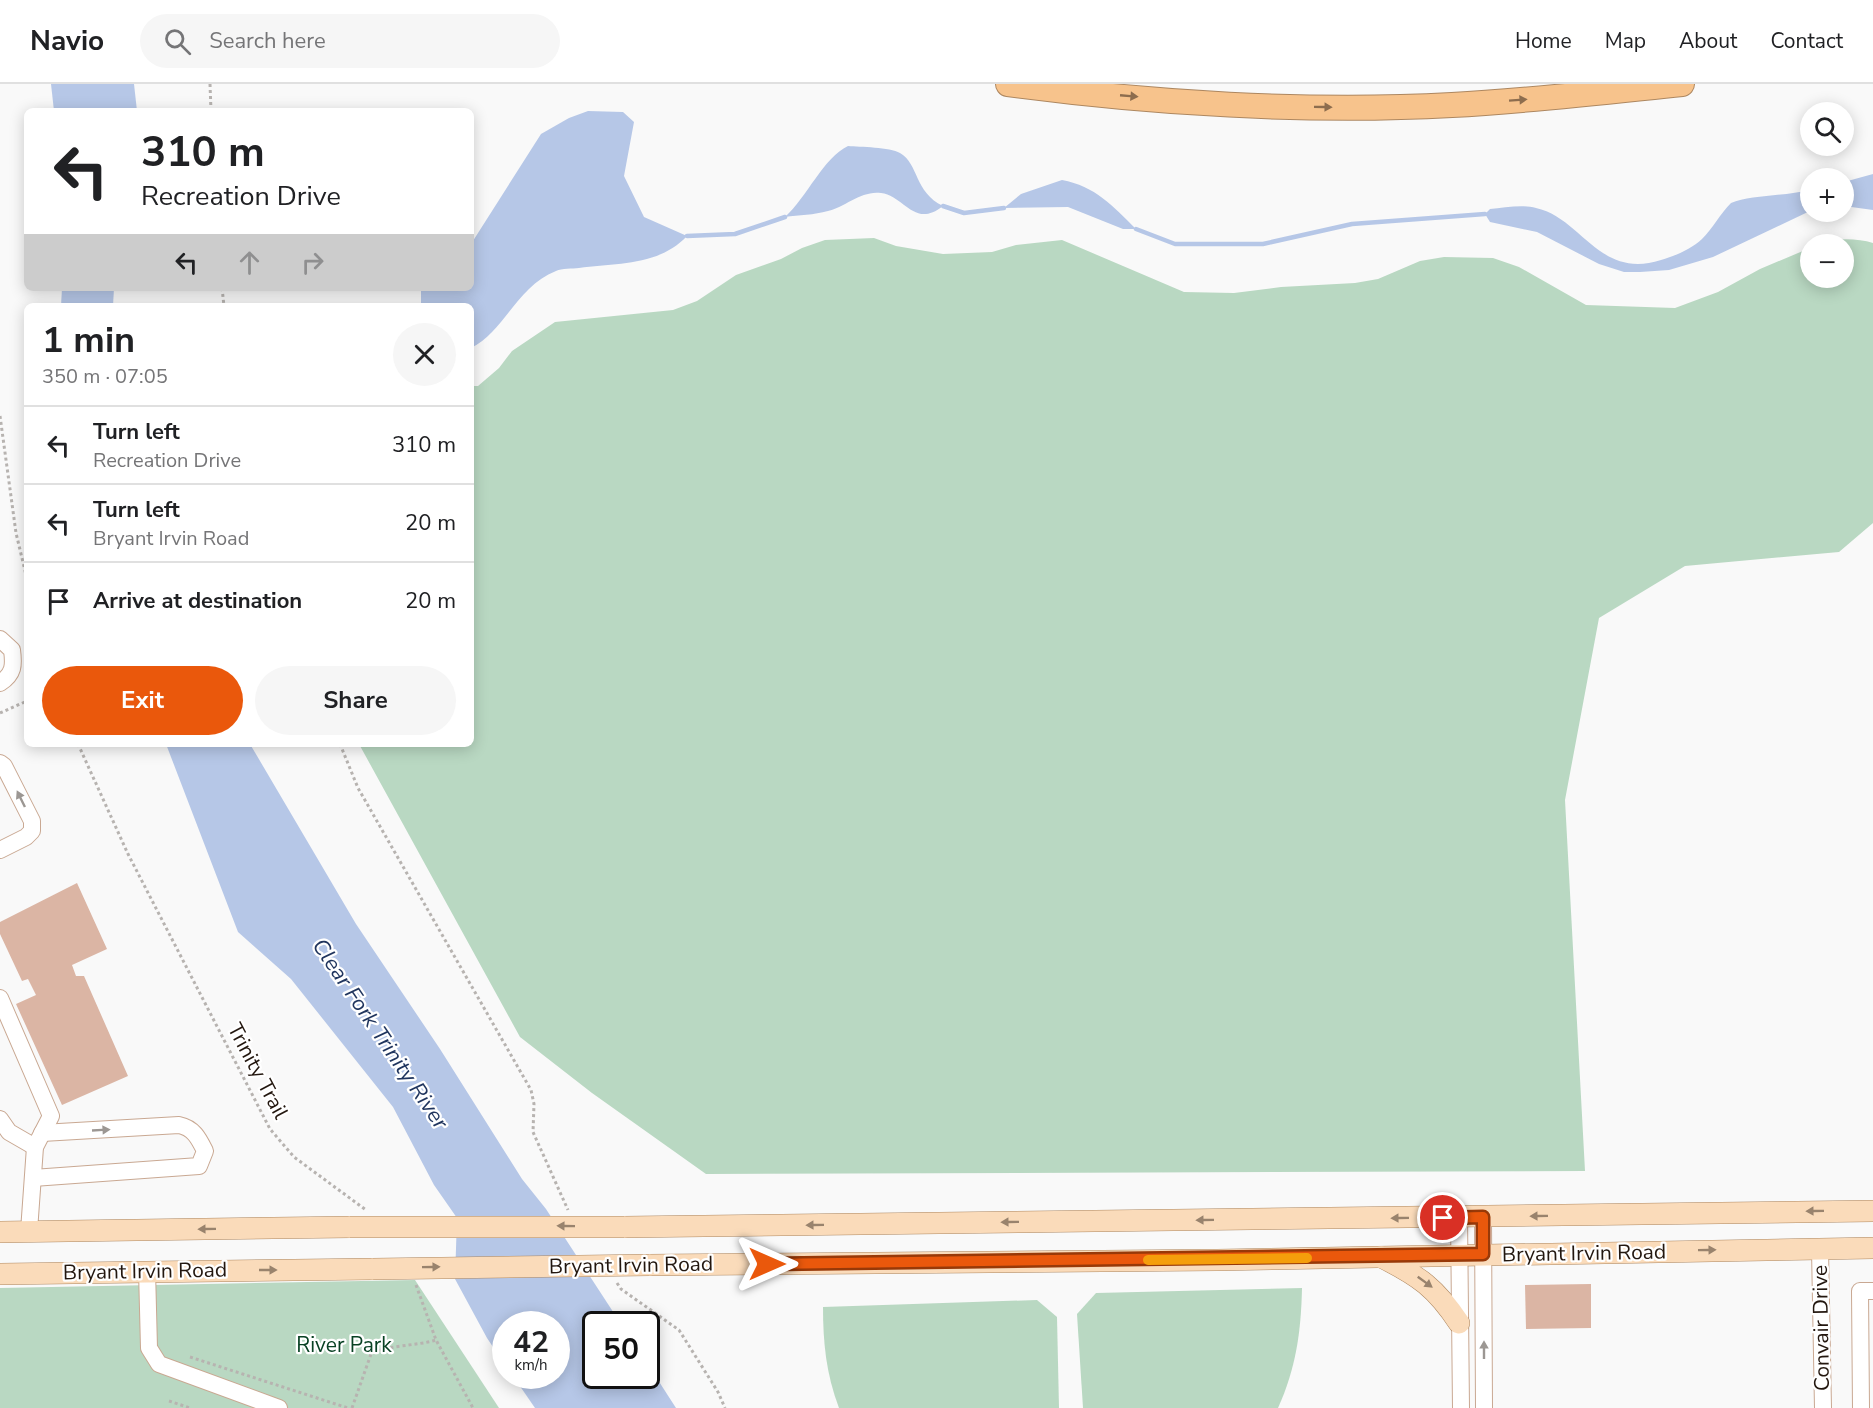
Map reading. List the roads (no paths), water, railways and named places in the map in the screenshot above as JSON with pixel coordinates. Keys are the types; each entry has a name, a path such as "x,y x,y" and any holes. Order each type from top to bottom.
{"highway":[{"path":"1008,84 1136,97 1340,108 1452,105 1682,84"}],"main road":[{"name":"Bryant Irvin Road","path":"0,1232 1483,1217 1873,1210"},
{"name":"Bryant Irvin Road","path":"0,1274 147,1270 372,1269 1873,1248"},
{"path":"1378,1256 1411,1272 1432,1287 1459,1323"}],"street":[{"path":"0,639 12,650 14,666 8,678 0,683"},
{"path":"0,763 4,766 32,821 32,831 26,837 0,850"},
{"path":"0,999 51,1116 39,1140 33,1178 29,1231"},
{"path":"0,1119 9,1132 39,1140 179,1125 188,1127 199,1138 205,1151 199,1166 33,1178"},
{"path":"1459,1217 1461,1408"},
{"path":"1483,1217 1484,1408"},
{"name":"Convair Drive","path":"1820,1249 1823,1408"},
{"path":"147,1270 149,1348 159,1364 279,1408"},
{"path":"1861,1408 1860,1291 1873,1291"}],"water":[{"path":"51,84 134,84 137,108 54,108"},
{"path":"588,111 623,112 634,122 624,176 644,217 687,236 676,246 651,258 622,264 556,271 531,287 493,331 474,346 474,303 421,303 421,291 474,291 474,239 541,134 569,118"},
{"path":"848,146 882,148 900,153 911,164 927,193 943,206 933,212 917,213 889,195 874,193 860,196 828,211 785,217 823,168 839,151"},
{"path":"1873,174 1873,210 1854,207 1854,179"},
{"path":"1062,180 1094,192 1136,229 1123,229 1068,207 1004,208 1021,194"},
{"path":"1800,192 1800,216 1713,257 1669,270 1640,272 1624,272 1599,264 1537,232 1490,222 1485,214 1490,209 1519,206 1536,208 1566,223 1606,255 1622,262 1640,264 1661,260 1693,246 1706,235 1731,203 1748,198"},
{"path":"62,291 114,291 113,303 61,303"},
{"name":"Clear Fork Trinity River","path":"167,747 252,747 356,924 440,1049 522,1179 546,1209 613,1311 582,1311 582,1389 660,1389 660,1383 676,1408 535,1408 522,1389 570,1389 570,1311 492,1311 492,1346 455,1279 457,1218 434,1185 393,1107 291,979 238,932"}],"waterway":[{"path":"943,206 964,213 1004,208"},
{"path":"1136,229 1175,244 1263,244 1352,224 1485,214"},
{"path":"687,236 735,234 785,217"}],"park label":[{"name":"River Park","path":"344,1345"}]}
